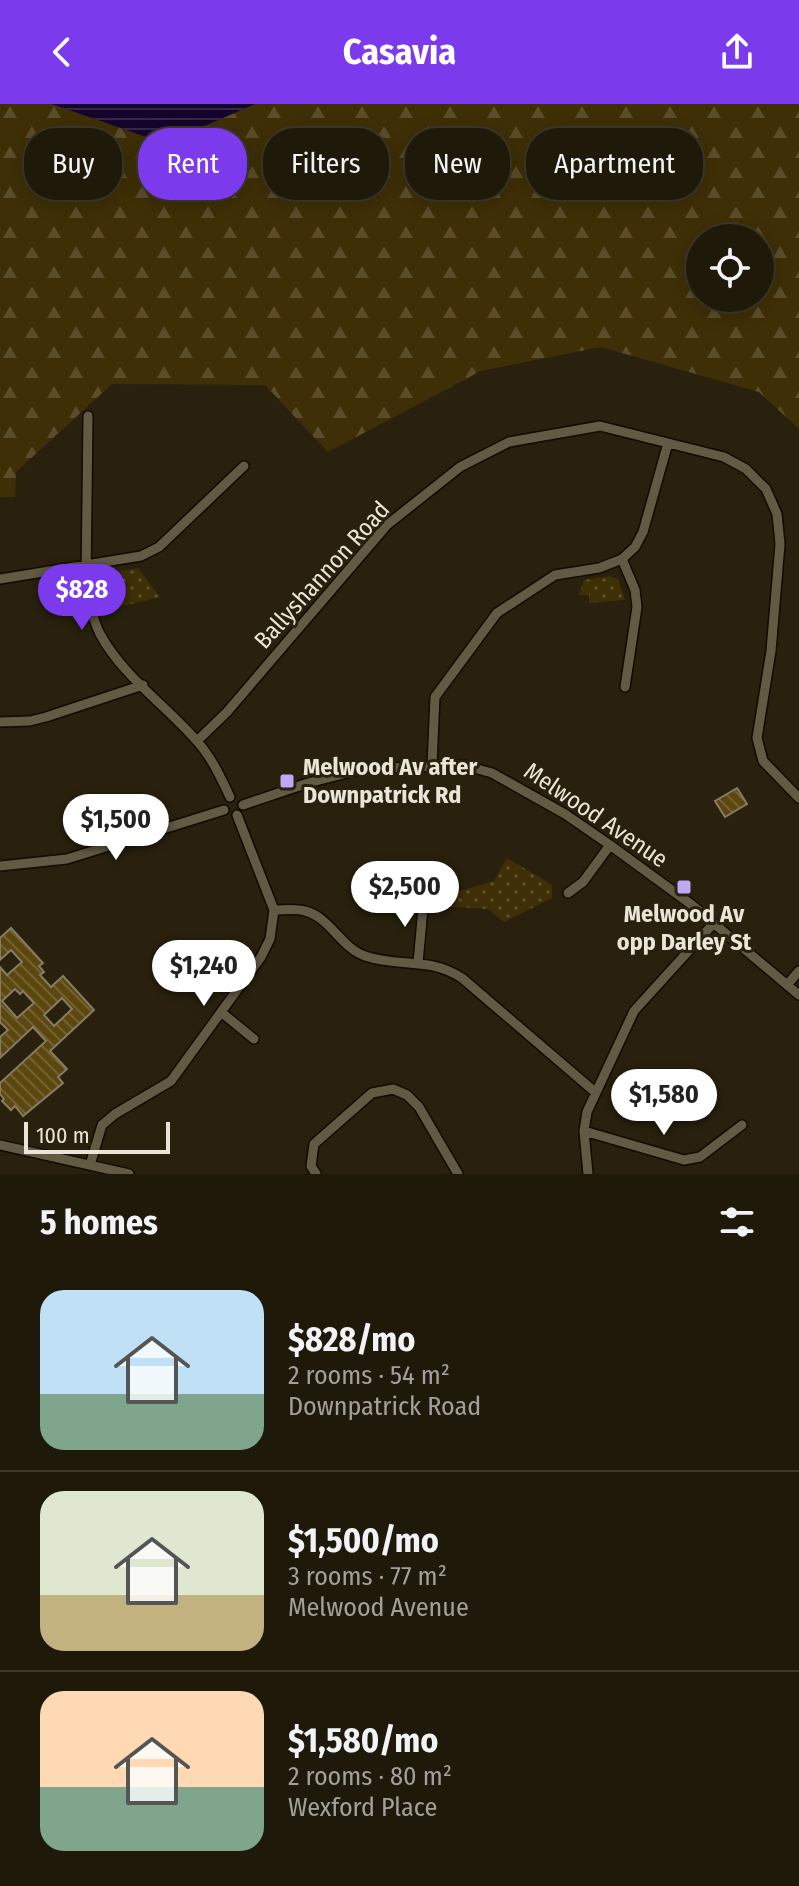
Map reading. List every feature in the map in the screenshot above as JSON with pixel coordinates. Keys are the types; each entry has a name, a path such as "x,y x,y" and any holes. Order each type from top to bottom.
{"street":[{"path":"88,416 86,581 90,607 100,633 116,658 197,741 216,767 230,797"},
{"name":"Ballyshannon Road","path":"197,741 227,712 387,525 460,467 509,442 600,426 724,457 746,469 766,489 777,514 780,544 771,651 757,738 763,761 799,798"},
{"path":"432,765 435,697 497,613 555,575 599,568 622,559 635,547 643,532 668,443"},
{"path":"0,579 141,556 159,547 244,466"},
{"path":"622,559 635,590 637,607 625,687"},
{"path":"0,722 46,717 143,685"},
{"name":"Melwood Avenue","path":"243,805 347,772 463,765 492,773 565,814 610,845 799,995"},
{"path":"230,797 237,797 243,805 237,815 228,815 224,810 223,804 230,797"},
{"path":"0,866 67,859 224,810"},
{"path":"90,1165 102,1125 171,1081 261,957 270,939 274,910 237,815"},
{"path":"568,893 583,882 610,845"},
{"path":"418,963 424,897"},
{"path":"274,910 306,911 324,921 362,956 444,966 595,1092"},
{"path":"588,1174 584,1131 587,1112 634,1011 713,924"},
{"path":"787,985 799,971"},
{"path":"221,1012 254,1039"},
{"path":"316,1174 311,1166 314,1144 372,1093 393,1089 407,1095 419,1107 458,1174"},
{"path":"584,1131 684,1160 700,1157 742,1125"},
{"path":"0,1145 129,1174"}],"green space":[{"path":"0,104 52,104 121,128 24,128 24,200 122,200 122,128 138,134 138,200 247,200 247,128 200,128 255,104 799,104 799,429 759,392 601,347 481,371 328,452 265,385 112,384 16,472 15,497 0,497"},
{"path":"138,568 160,597 107,610 100,581 106,573"},
{"path":"609,576 618,579 625,600 589,603 589,595 579,595 584,580"},
{"path":"507,858 552,885 552,898 504,922 488,909 439,906 442,896 494,881"}],"shaded area":[{"path":"52,104 255,104 200,128 138,128 138,134"}],"building":[{"path":"737,788 747,804 725,817 715,801"},
{"path":"11,928 43,963 39,966 44,972 40,975 51,987 63,976 94,1010 50,1051 67,1069 58,1077 63,1083 23,1116 15,1106 11,1110 2,1101 0,1083 46,1041 33,1027 0,1058 0,1037 8,1030 0,1022 0,967 7,975 22,962 11,950 0,960 0,938","holes":["15,989 20,994 23,991 34,1003 17,1018 2,1001","62,998 72,1009 54,1026 44,1015"]}],"place":[{"name":"Melwood Av after Downpatrick Rd","path":"287,781"},
{"name":"Melwood Av opp Darley St","path":"684,887"}]}
